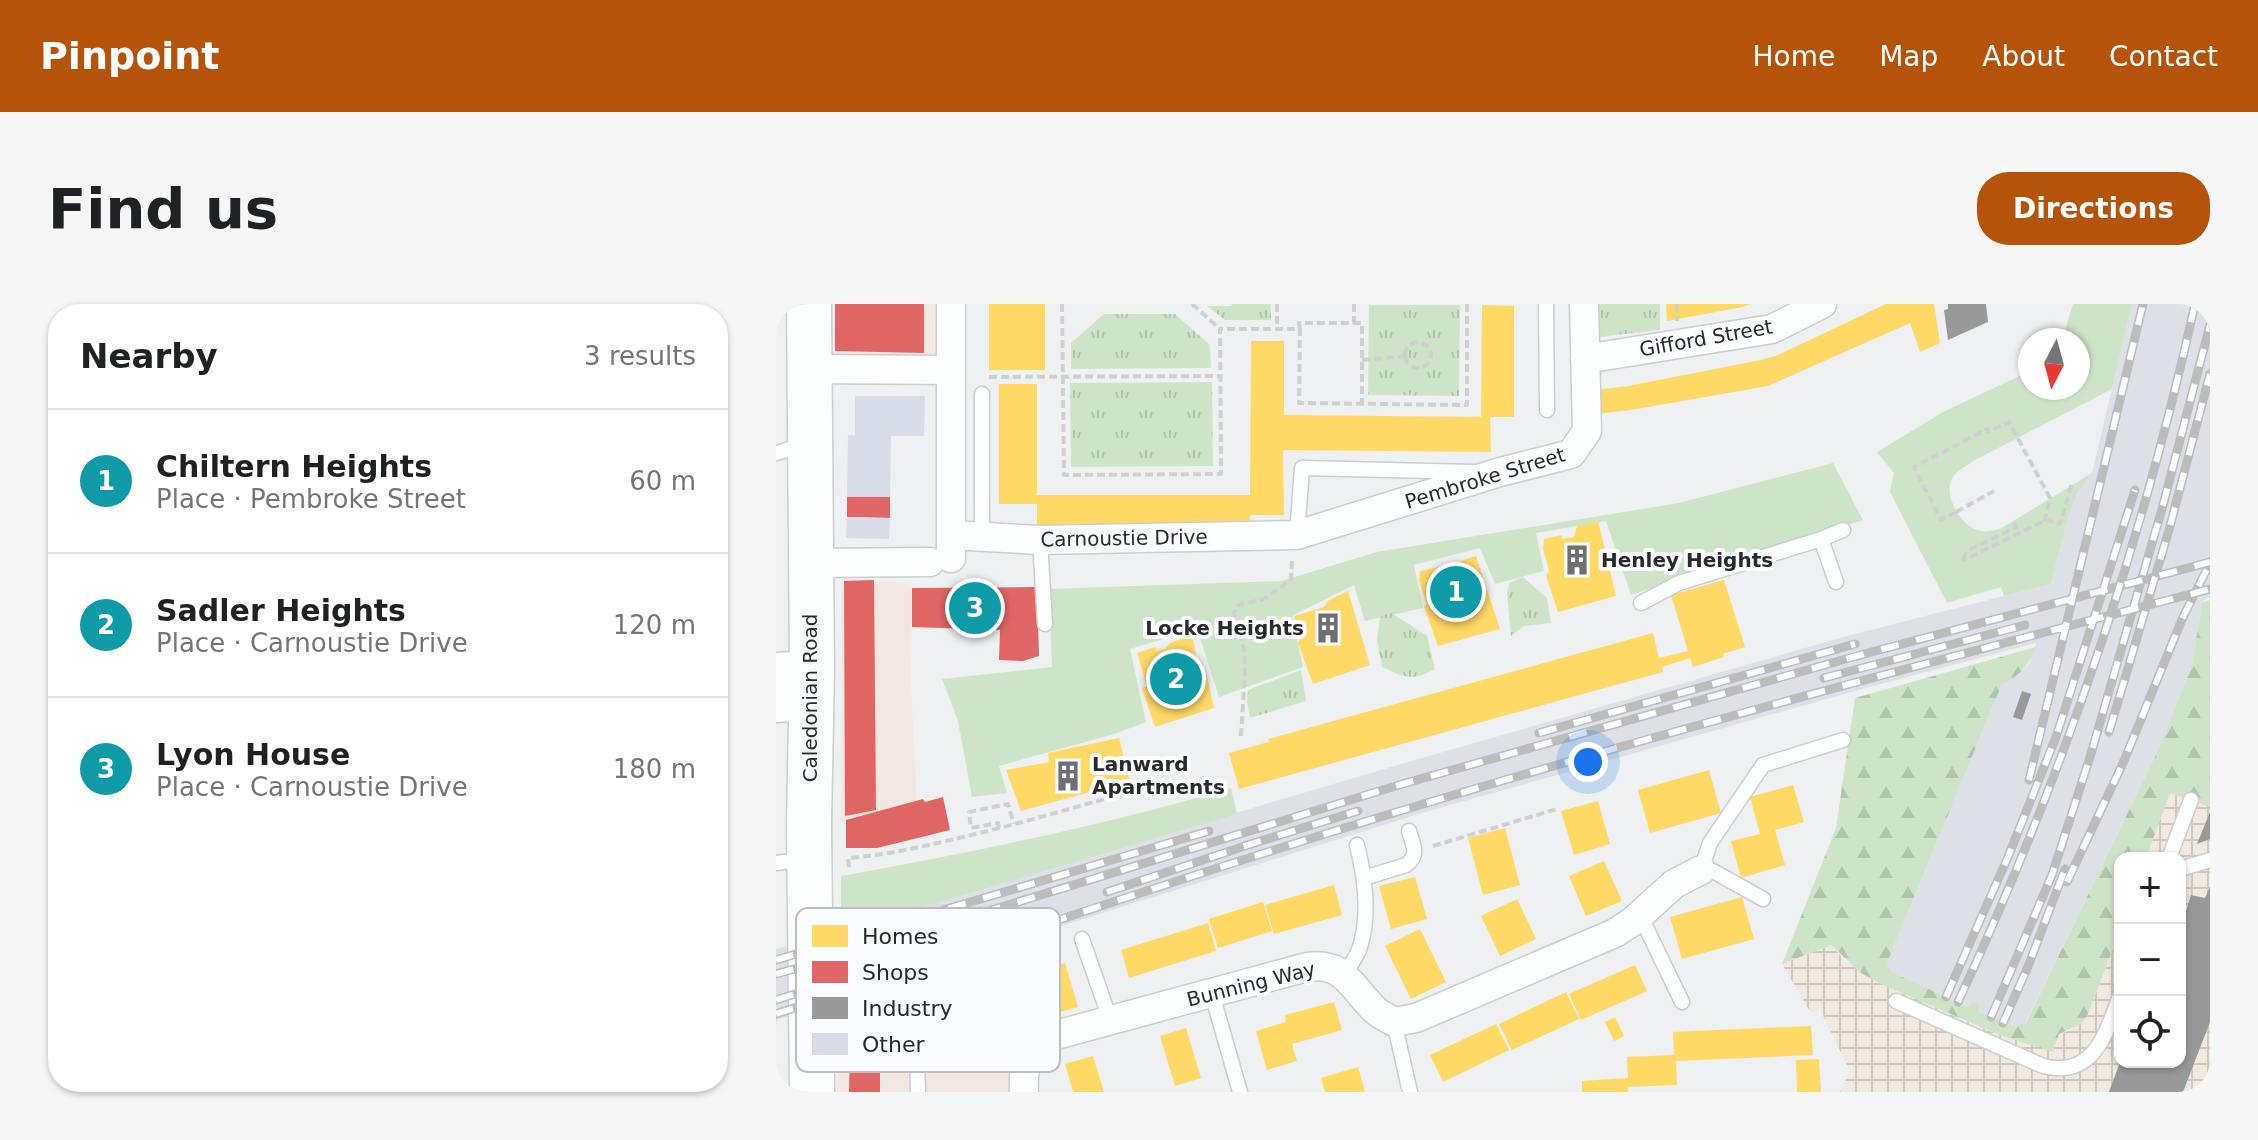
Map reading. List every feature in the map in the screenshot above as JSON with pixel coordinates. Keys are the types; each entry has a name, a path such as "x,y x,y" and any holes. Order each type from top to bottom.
{"main road":[{"name":"Caledonian Road","path":"809,304 809,369 792,449 810,563 794,686 812,863 812,908"}],"street":[{"path":"944,552 951,304"},
{"name":"Pembroke Street","path":"1295,546 1500,472 1571,454 1587,431 1584,304"},
{"name":"Gifford Street","path":"1585,359 1772,329 1822,304"},
{"path":"809,369 951,374"},
{"name":"Carnoustie Drive","path":"810,563 944,552 982,535 1004,539 1295,546"},
{"path":"1394,1022 1416,1018 1615,933 1674,884 1701,870"},
{"name":"Bunning Way","path":"1060,1034 1321,965 1344,974 1375,1010 1394,1022"},
{"name":"Bunning Way","path":"1023,1072 1024,1092"}],"lane":[{"path":"1546,304 1547,410"},
{"path":"982,394 982,535"},
{"path":"1295,546 1302,468 1500,472"},
{"path":"1641,603 1679,583 1843,530"},
{"path":"1821,539 1836,582"},
{"path":"1040,540 1045,624"},
{"path":"1763,899 1713,871 1701,870 1710,843 1763,765 1843,740"},
{"path":"2171,852 2191,800"},
{"path":"1364,878 1406,865 1414,857 1409,831"},
{"path":"1344,974 1360,947 1364,926 1364,878 1357,845"},
{"path":"2186,867 2210,860"},
{"path":"1640,915 1682,1002"},
{"path":"1082,939 1110,1019"},
{"path":"1212,994 1240,1092"},
{"path":"1896,1001 2034,1062 2064,1069 2085,1060 2100,1045 2114,1011"},
{"path":"1394,1022 1410,1092"},
{"path":"917,1072 918,1092"}],"path":[{"path":"1062,304 1064,475 1221,474 1220,329"},
{"path":"1192,304 1220,329 1300,329"},
{"path":"1277,304 1277,329"},
{"path":"1354,304 1354,323"},
{"path":"1362,404 1362,323 1299,323 1299,403 1362,404 1467,405 1467,304"},
{"path":"1415,341 1424,342 1431,352 1428,364 1420,368 1411,366 1405,356 1408,346 1415,341"},
{"path":"1362,360 1405,356"},
{"path":"951,374 1221,376"},
{"path":"1994,491 1941,520 1914,467 1987,429 1988,432 2009,422 2050,498 2044,524 2040,523 1962,561 1967,551 2016,527 2013,522"},
{"path":"2045,520 2060,524 2072,483"},
{"path":"1241,736 1244,649 1234,613 1238,605 1264,599 1291,580 1295,546"},
{"path":"812,863 885,855 999,828 1149,786 1152,796"},
{"path":"999,828 998,823 971,828 969,812 1008,804 1014,824"},
{"path":"1415,851 1557,809"}],"shaded area":[{"path":"834,304 935,304 937,360 834,360"},
{"path":"2132,304 2210,304 2210,597 2202,603 2192,665 2160,746 2024,1026 2016,1029 1978,1011 1980,1006 1971,1003 1968,1007 1890,972 1887,963 2002,684 2029,664 2036,643 1422,813 1060,926 1060,908 915,908 1847,636 2051,584 2069,514 2078,492 2092,473"},
{"path":"842,578 908,584 912,588 911,686 917,802 841,823"},
{"path":"2170,793 2210,807 2210,1092 1840,1092 1850,1071 1820,1009 1811,1013 1782,964 1831,945 1845,961 1940,1010 1997,1034 2053,1051 2059,1034 2071,1030 2088,1014 2114,946 2114,1068 2186,1068 2186,852 2148,852"},
{"path":"796,943 796,1014 777,1020 776,1026 776,949"},
{"path":"837,1072 1010,1072 1010,1092 838,1092"}],"green space":[{"path":"1271,304 1271,320 1225,320 1207,306"},
{"path":"1597,304 1660,304 1660,330 1598,337"},
{"path":"2073,304 2132,304 2112,389 1975,460 1955,474 1950,488 1952,502 1964,521 1978,530 1991,531 2000,529 2092,473 2078,492 2069,514 2051,584 2004,596 2001,587 1947,603 1890,492 1894,473 1877,452 1943,412 2018,377 2018,400 2090,400 2090,328 2066,328"},
{"path":"1369,305 1460,305 1459,396 1368,395"},
{"path":"1104,314 1175,314 1210,345 1211,368 1071,369 1071,343"},
{"path":"1212,382 1213,466 1071,467 1070,383"},
{"path":"1833,463 1863,520 1631,595 1606,521 1536,533 1544,571 1495,584 1480,548 1414,565 1423,608 1365,621 1354,585 1292,616 1303,667 1219,697 1197,629 1130,649 1146,722 999,766 1007,793 972,797 958,721 942,679 1052,667 1049,589 1281,581 1377,552 1679,503"},
{"path":"1523,577 1547,598 1551,623 1524,626 1511,636 1507,594 1509,583"},
{"path":"2210,600 2210,807 2170,793 2148,852 2114,852 2114,946 2088,1014 2081,1024 2059,1034 2053,1052 1997,1034 1881,984 1861,973 1831,945 1782,964 1836,828 1855,698 2036,647 2023,669 2002,684 1887,963 1891,972 1968,1007 1976,1003 1980,1006 1978,1011 2016,1028 2020,1024 2025,1025 2160,746 2192,665 2202,603"},
{"path":"1390,612 1427,636 1435,669 1420,676 1408,677 1382,667 1377,640 1380,617"},
{"path":"1301,670 1306,701 1250,718 1248,690"},
{"path":"1231,788 1237,814 919,908 841,908 841,876 1037,837"}],"building: Homes":[{"path":"989,304 1045,304 1045,370 989,370"},
{"path":"1666,304 1750,304 1667,321"},
{"path":"1886,304 1934,304 1940,343 1920,352 1910,323 1768,386 1596,414 1594,390 1628,386 1778,355"},
{"path":"1482,305 1514,306 1514,417 1490,417 1491,452 1283,450 1284,515 1250,515 1250,528 1037,527 1037,504 999,504 999,384 1037,384 1037,495 1250,495 1251,341 1284,341 1284,415 1481,417"},
{"name":"Henley Heights","path":"1598,521 1616,596 1558,612 1546,576 1549,571 1543,549 1544,539 1561,535 1562,539 1574,537 1577,526"},
{"path":"1476,556 1500,629 1438,646 1424,606 1427,604 1419,581 1420,571 1439,567 1441,572 1452,571 1455,563"},
{"path":"1724,580 1745,647 1723,654 1724,657 1693,667 1690,658 1662,667 1663,672 1239,789 1229,753 1269,742 1268,739 1653,633 1659,658 1688,651 1671,595"},
{"name":"Locke Heights","path":"1348,591 1370,665 1313,684 1298,643 1300,639 1294,616 1324,607 1329,600"},
{"path":"1192,635 1199,671 1206,672 1214,708 1155,727 1142,688 1147,686 1137,653 1155,647 1157,651 1165,649 1170,643"},
{"name":"Lanward Apartments","path":"1119,738 1130,781 1021,811 1006,770 1049,762 1048,753"},
{"path":"1709,770 1721,813 1650,833 1638,790"},
{"path":"1793,785 1804,822 1775,830 1785,865 1741,878 1731,841 1760,834 1750,797"},
{"path":"1598,801 1610,844 1574,855 1561,811"},
{"path":"1505,828 1520,885 1483,895 1468,838"},
{"path":"1604,861 1622,901 1586,916 1569,876"},
{"path":"1415,877 1427,919 1391,929 1379,886"},
{"path":"1334,885 1342,915 1274,934 1265,905"},
{"path":"1742,897 1754,939 1682,959 1670,917"},
{"path":"1517,899 1536,939 1500,956 1481,916"},
{"path":"1263,902 1272,931 1218,948 1209,919"},
{"path":"1208,923 1216,951 1129,978 1121,950"},
{"path":"1420,929 1446,982 1411,999 1385,946"},
{"path":"1065,963 1078,1007 1060,1012 1060,964"},
{"path":"1635,965 1647,991 1581,1020 1569,994"},
{"path":"1566,992 1579,1019 1512,1050 1499,1024"},
{"path":"1334,1002 1342,1030 1292,1044 1297,1061 1267,1070 1256,1031 1286,1022 1285,1015"},
{"path":"1615,1017 1624,1036 1614,1041 1605,1022"},
{"path":"1496,1024 1509,1050 1443,1082 1430,1055"},
{"path":"1811,1026 1813,1055 1676,1061 1677,1085 1628,1087 1628,1092 1582,1092 1582,1081 1628,1078 1627,1057 1674,1055 1673,1032"},
{"path":"1186,1028 1201,1078 1175,1086 1160,1036"},
{"path":"1093,1056 1104,1092 1073,1092 1065,1064"},
{"path":"1819,1059 1821,1092 1797,1092 1796,1060"},
{"path":"1358,1067 1365,1092 1325,1092 1321,1078"}],"building: Shops":[{"path":"835,304 924,304 924,353 835,351"},
{"path":"847,497 890,497 890,518 847,517"},
{"path":"874,580 876,810 845,816 844,581"},
{"path":"1037,587 1039,656 1023,661 999,660 1000,630 912,627 912,588"},
{"path":"943,797 950,830 877,848 846,848 846,820 923,799 925,802"},
{"path":"850,1072 880,1072 880,1092 849,1092"}],"building: Industry":[{"path":"1948,304 1986,304 1988,322 1948,340 1944,310 1948,309"},
{"path":"2022,691 2031,694 2022,720 2013,717"},
{"path":"2210,812 2210,839 2197,844"},
{"path":"2210,887 2210,1022 2183,1092 2109,1092 2118,1068 2186,1068 2186,911 2191,895 2205,898"}],"building: Other":[{"path":"855,396 925,396 924,436 891,436 890,497 847,497 848,435 855,435"},
{"path":"847,517 890,518 889,539 846,538"}],"railway":[{"path":"2029,780 2143,304"},
{"path":"1958,1002 2031,833 2096,660 2150,483 2195,304"},
{"path":"1991,1017 2052,875 2090,757 2162,509 2210,325"},
{"path":"2109,732 2169,530 2210,374"},
{"path":"1946,997 2008,857 2056,737 2135,490"},
{"path":"998,908 1399,785 1853,657 2210,562"},
{"path":"2067,882 2123,763 2183,617 2210,563"},
{"path":"1060,920 1518,776 2210,589"},
{"path":"1824,678 2025,625"},
{"path":"1539,733 1855,644"},
{"path":"1107,892 1358,811"},
{"path":"951,908 1209,831"},
{"path":"2003,1023 2065,869"},
{"path":"776,960 796,954"},
{"path":"776,974 796,969"},
{"path":"776,1000 796,994"},
{"path":"776,1014 796,1007"}],"place":[{"name":"Henley Heights","path":"1577,560"},
{"name":"Chiltern Heights","path":"1456,592"},
{"name":"Lyon House","path":"975,608"},
{"name":"Locke Heights","path":"1328,628"},
{"name":"Sadler Heights","path":"1176,679"},
{"name":"Lanward Apartments","path":"1068,776"}]}
